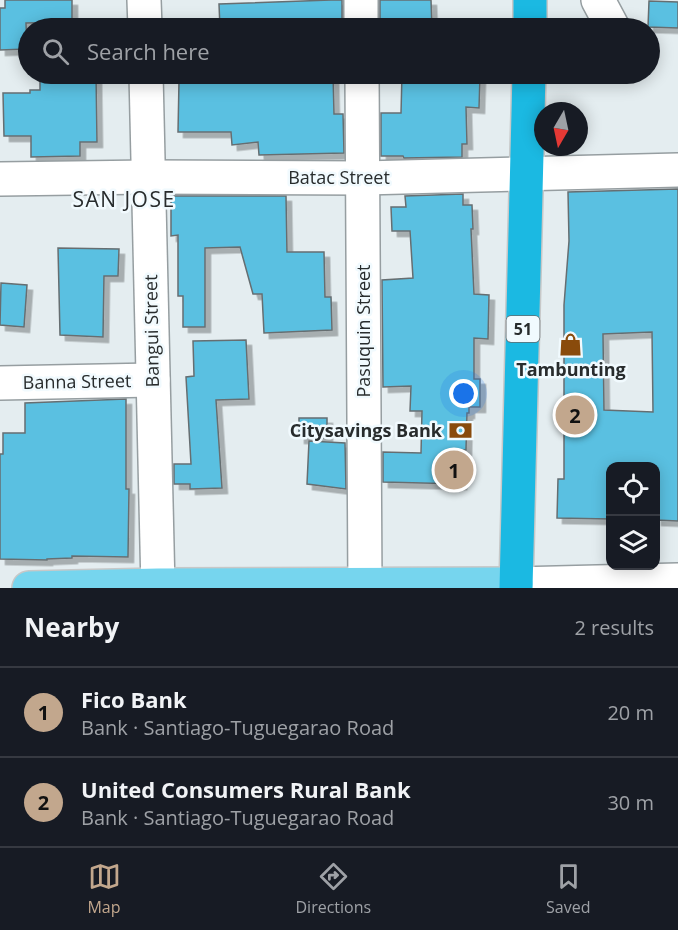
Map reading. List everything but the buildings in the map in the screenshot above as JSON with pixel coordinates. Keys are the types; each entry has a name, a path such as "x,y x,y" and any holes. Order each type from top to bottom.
{"highway":[{"path":"530,0 530,18"},
{"name":"51","path":"516,586 529,84"}],"main road":[{"path":"29,588 516,586"}],"street":[{"path":"144,0 145,18"},
{"path":"361,0 361,18"},
{"path":"598,0 608,18"},
{"name":"Bangui Street","path":"146,84 158,587"},
{"name":"Pasuquin Street","path":"362,84 365,586"},
{"name":"Batac Street","path":"0,179 364,178 678,170"},
{"name":"Banna Street","path":"0,384 153,380"},
{"path":"516,586 678,580"}],"place":[{"name":"Tambunting","path":"571,344"},
{"name":"United Consumers Rural Bank","path":"575,415"},
{"name":"Citysavings Bank","path":"460,431"},
{"name":"Fico Bank","path":"454,470"}],"district":[{"name":"SAN JOSE","path":"124,200"}]}
